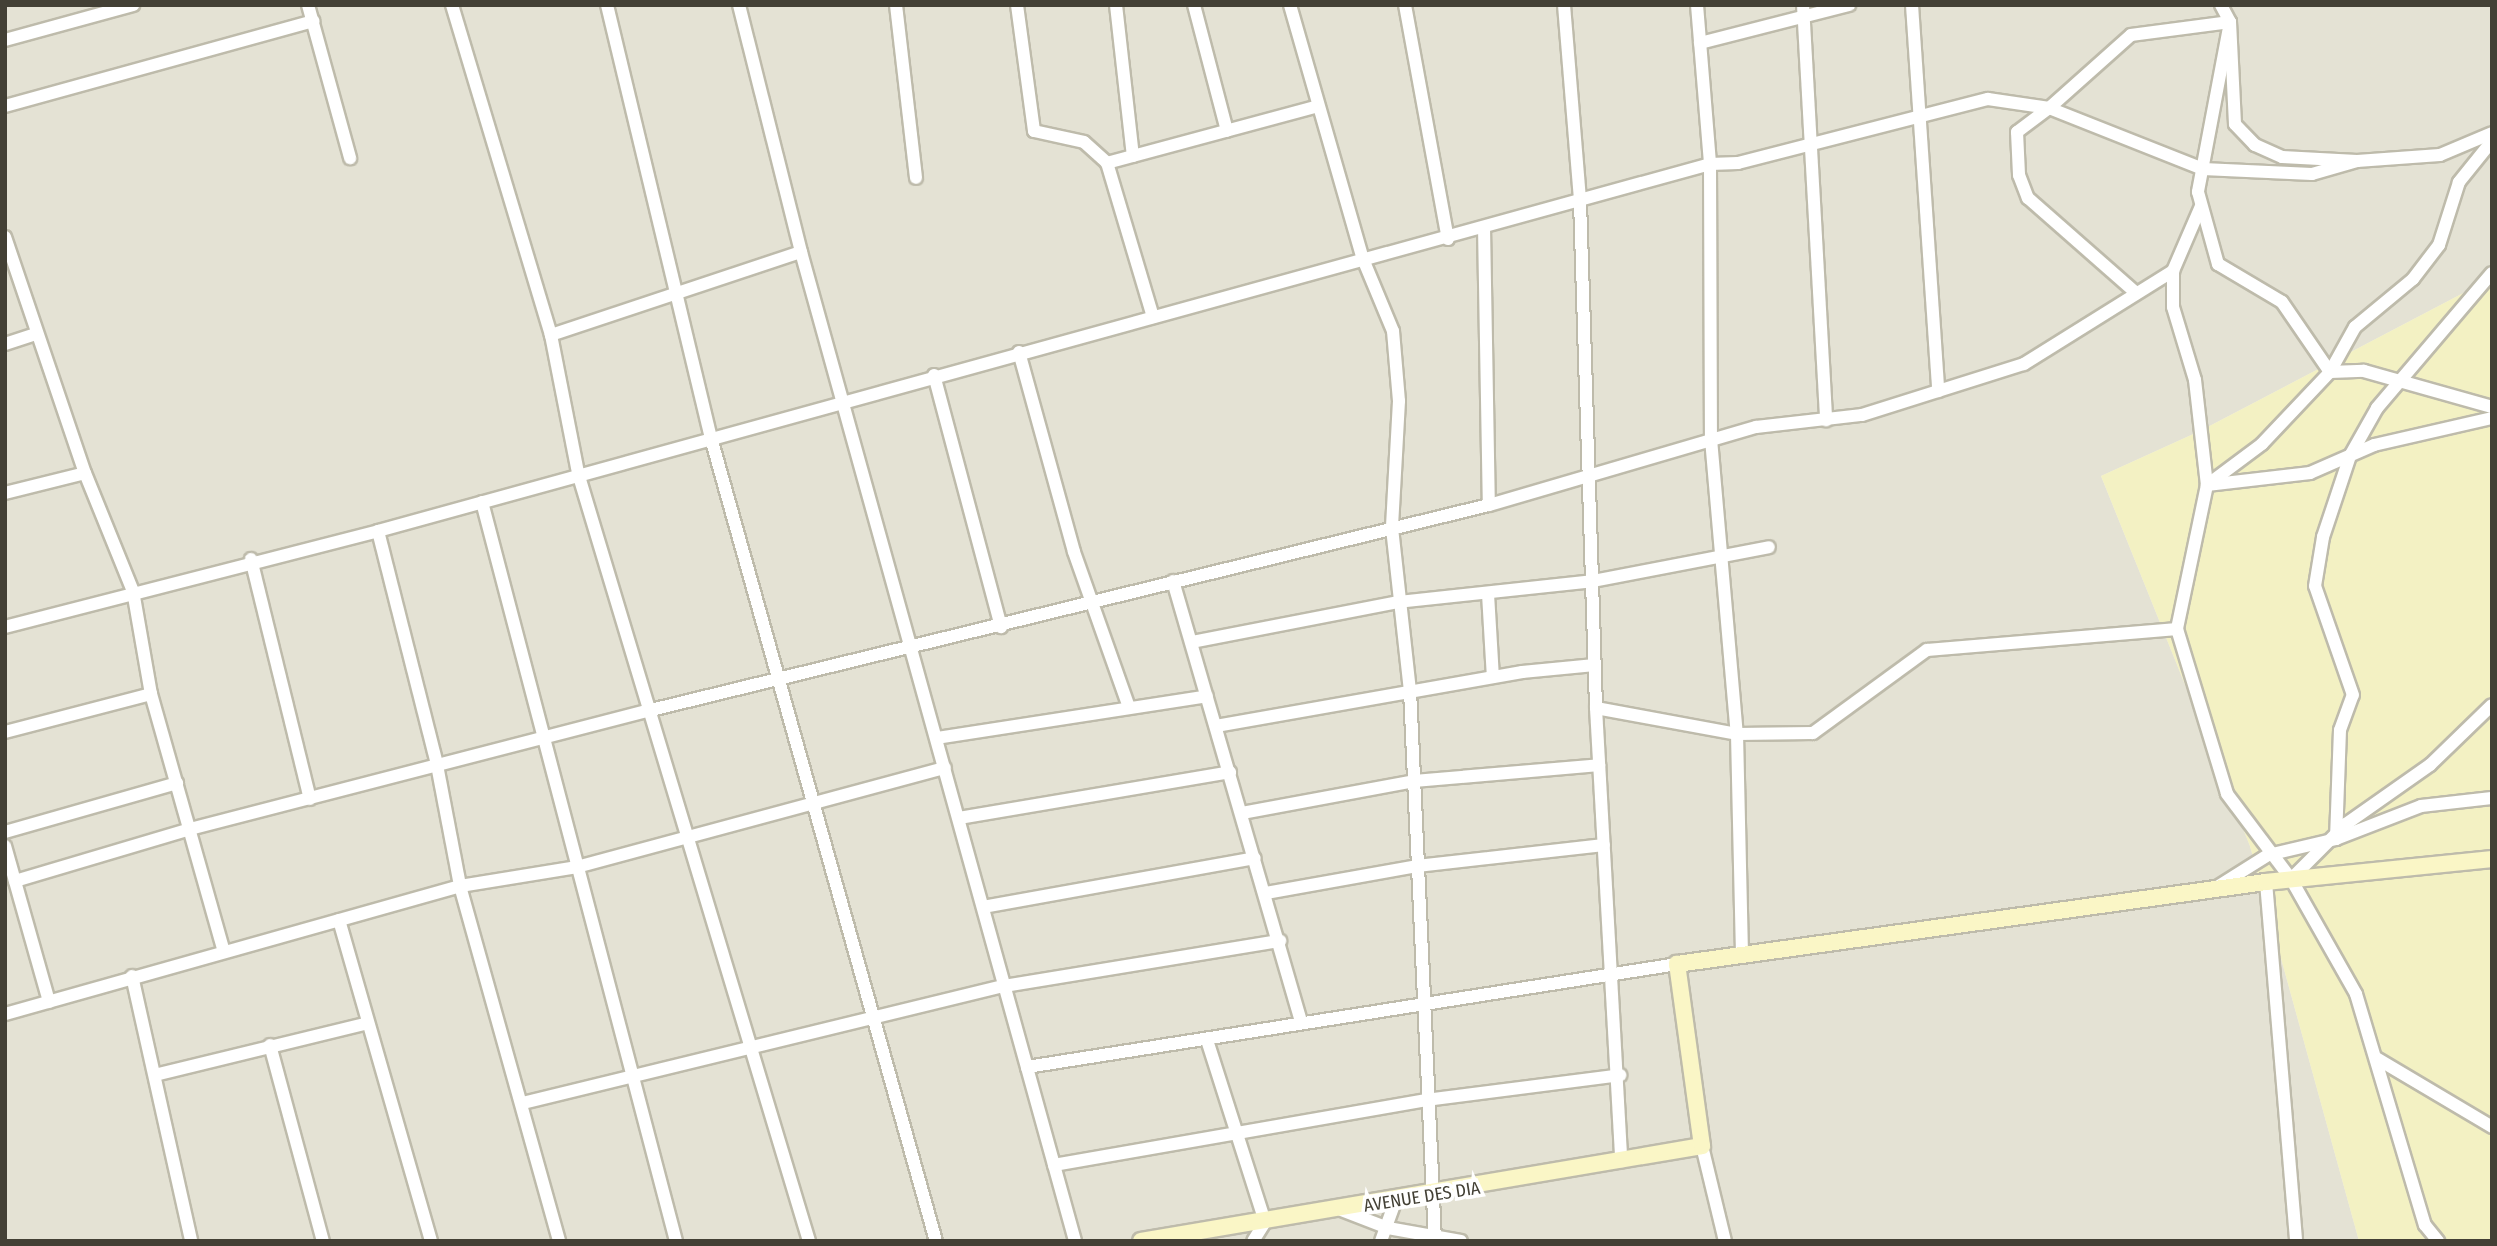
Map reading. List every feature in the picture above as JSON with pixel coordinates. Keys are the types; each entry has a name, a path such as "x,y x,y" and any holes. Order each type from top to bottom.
{"street":[{"path":"5,40 133,5"},
{"path":"308,5 350,158"},
{"path":"453,5 551,335 578,473 650,710 691,832 809,1241"},
{"path":"607,5 681,293 711,438 783,682 936,1241"},
{"path":"739,5 801,252 1074,1241"},
{"path":"896,5 916,178"},
{"path":"1017,5 1034,131 1084,142 1107,163 1153,317"},
{"path":"1116,5 1133,156"},
{"path":"1194,5 1227,131"},
{"path":"1290,5 1315,107 1363,259 1393,331 1399,401 1392,528 1398,602 1410,690 1430,1197 1435,1238"},
{"path":"1405,5 1448,239"},
{"path":"1564,5 1580,201 1596,708 1620,1075 1621,1161"},
{"path":"1697,5 1710,164 1711,439 1737,734 1742,955"},
{"path":"1700,43 1804,11 1849,5"},
{"path":"1912,5 1924,116 1938,391"},
{"path":"2221,5 2230,22 2235,124 2255,145 2282,157 2357,161 2440,155 2492,133"},
{"path":"1804,11 1807,146 1826,420"},
{"path":"5,106 313,21"},
{"path":"2136,293 2028,198 2019,174 2017,132 2049,108 2131,35 2230,22"},
{"path":"2230,22 2203,169 2201,206 2217,264 2282,302 2330,372"},
{"path":"5,627 251,559 378,531 578,473 1363,259 1448,239 1710,164 1807,146 1988,99 2049,108 2203,169 2312,174 2357,161"},
{"path":"1107,163 1315,107"},
{"path":"2207,485 2262,444 2330,372 2355,327 2413,279 2440,245 2459,182 2492,141"},
{"path":"2201,206 2173,271 2173,307 2195,380 2207,485 2177,629 2227,794 2268,855 2291,879 2356,994 2425,1225 2438,1241"},
{"path":"1484,227 1489,505"},
{"path":"5,237 85,473 133,591 151,694 223,949"},
{"path":"551,335 801,252"},
{"path":"15,881 190,829 650,710 783,682 1173,581 1489,505 1711,439 1826,420 1938,391 2024,364 2173,271"},
{"path":"2336,839 2340,730 2353,695 2315,586 2323,537 2350,456 2377,408 2492,273"},
{"path":"5,344 36,334"},
{"path":"1018,352 1091,604 1129,707"},
{"path":"2330,372 2364,371 2400,384 2492,407"},
{"path":"934,375 1001,627"},
{"path":"2207,485 2310,473 2350,456 2492,418"},
{"path":"5,493 85,473"},
{"path":"482,502 548,737 577,867 637,1077 676,1241"},
{"path":"378,531 437,765 460,886 523,1103 558,1241"},
{"path":"1192,642 1398,602 1593,581 1769,547"},
{"path":"251,559 310,799"},
{"path":"1173,581 1280,941 1301,1022"},
{"path":"1488,594 1493,677"},
{"path":"1596,708 1737,734 1813,733 1927,650 2177,629"},
{"path":"1216,726 1410,690 1595,665"},
{"path":"5,732 151,694"},
{"path":"937,738 1208,696"},
{"path":"2291,879 2336,839 2346,824 2430,765 2492,705"},
{"path":"1242,813 1414,781 1599,765"},
{"path":"5,1014 223,949 460,886 577,867 691,832 945,768"},
{"path":"959,818 1230,772"},
{"path":"5,832 177,783"},
{"path":"2205,895 2268,855 2336,839 2421,806 2492,798"},
{"path":"1266,893 1417,866 1604,845"},
{"path":"5,846 49,1002"},
{"path":"983,907 1255,858"},
{"path":"1027,1067 1207,1040 1613,971 2205,895 2266,882 2492,859"},
{"path":"2266,882 2296,1241"},
{"path":"339,920 431,1241"},
{"path":"523,1103 637,1077 754,1043 1004,986 1280,941"},
{"path":"1677,964 1702,1146 1725,1241"},
{"path":"132,976 191,1241"},
{"path":"155,1075 368,1023"},
{"path":"1207,1040 1265,1222 1253,1241"},
{"path":"270,1045 323,1241"},
{"path":"2376,1058 2492,1127"},
{"path":"1054,1165 1426,1100 1620,1075"},
{"name":"AVENUE DES DIA","path":"1141,1241 1430,1197 1702,1146"},
{"path":"1381,1241 1388,1228 1395,1202"},
{"path":"1341,1210 1388,1228 1461,1241"}],"shaded area":[{"path":"5,5 2492,5 2492,278 2200,431 2101,476 2250,846 2359,1241 5,1241"}],"sand":[{"path":"2492,278 2492,1241 2359,1241 2250,846 2101,476 2200,431"}]}
